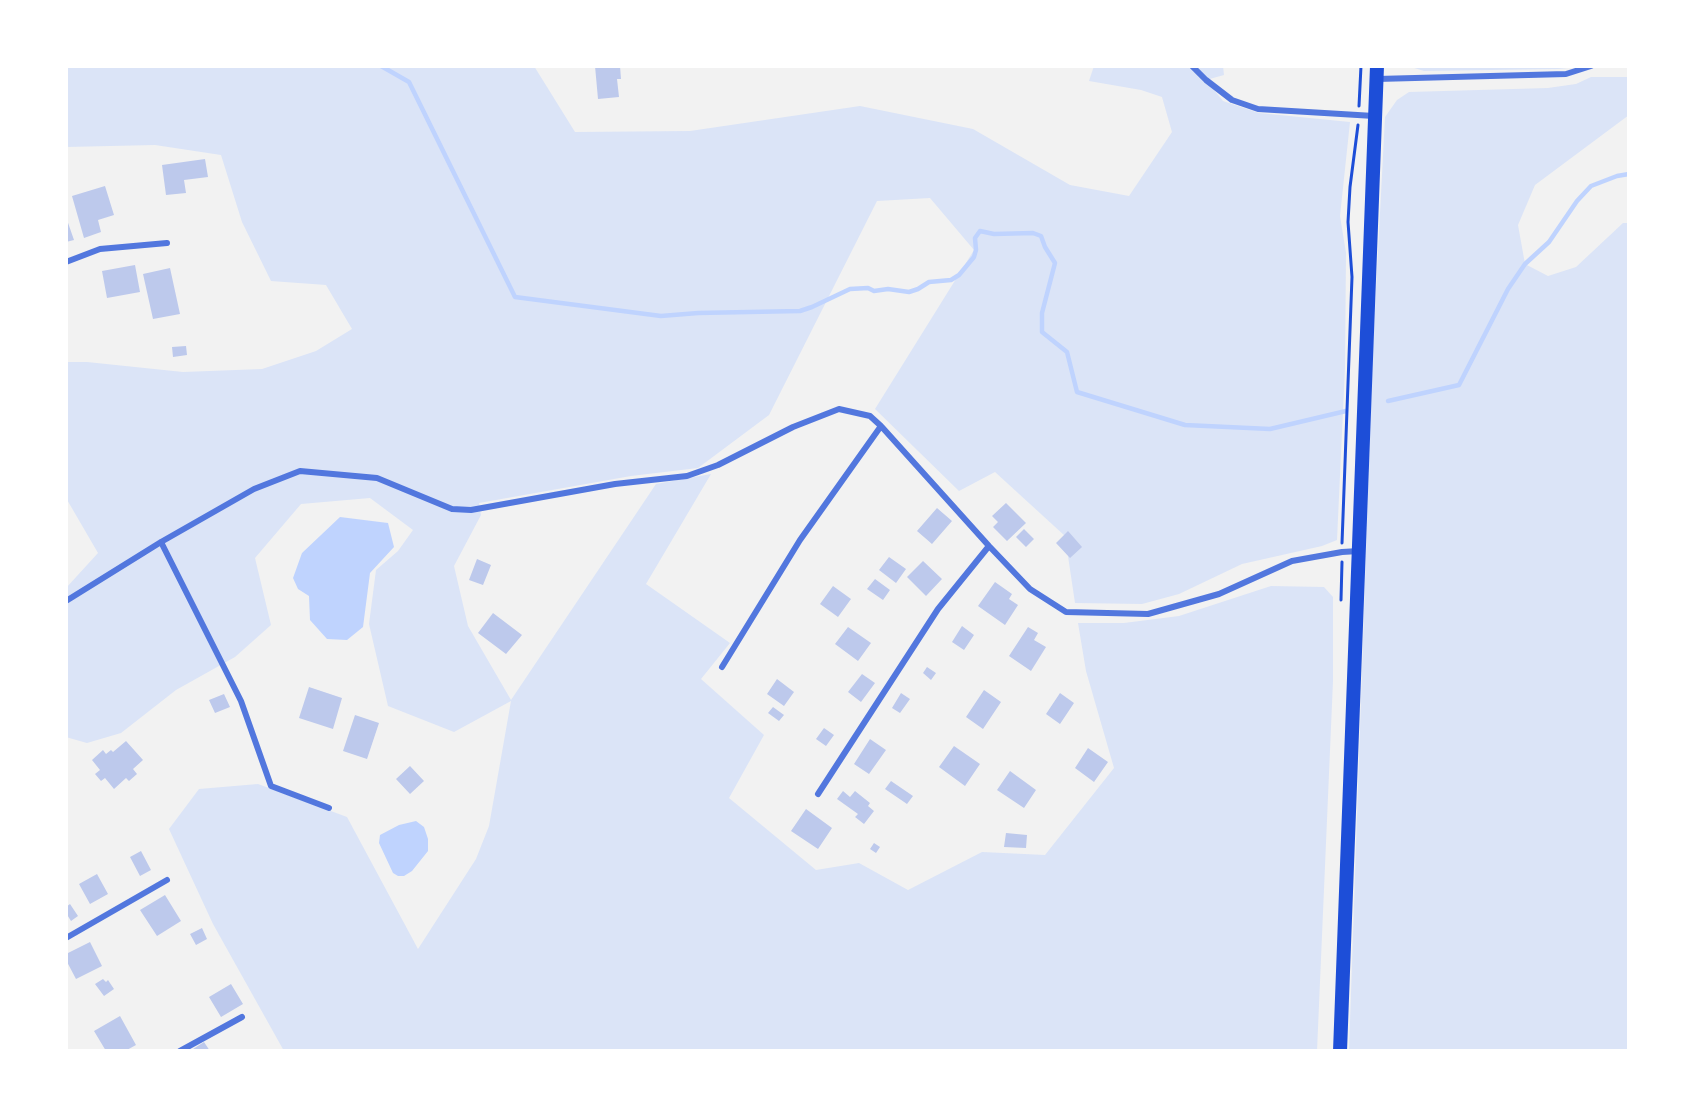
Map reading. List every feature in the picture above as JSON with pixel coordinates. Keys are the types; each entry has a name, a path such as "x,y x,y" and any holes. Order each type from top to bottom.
{"main road":[{"path":"1340,1051 1376,72"}],"street":[{"path":"1192,66 1232,100 1257,109 1374,116"},
{"path":"1376,72 1566,74 1591,66"},
{"path":"66,262 99,249 167,243"},
{"path":"66,601 161,542 254,489 300,471 377,478 452,509 471,510 615,483 687,476 718,465 793,427 839,410 870,416 1030,589 1066,612 1148,615 1219,594 1292,561 1359,551"},
{"path":"722,667 800,540 881,426"},
{"path":"161,542 241,701 271,786 329,808"},
{"path":"818,794 938,609 988,546"},
{"path":"66,938 167,880"},
{"path":"180,1051 242,1017"}],"shaded area":[{"path":"66,66 534,66 575,132 690,131 860,106 973,129 1070,185 1129,196 1172,132 1162,97 1141,90 1089,81 1094,66 1223,66 1224,75 1206,80 1223,101 1259,113 1350,122 1340,216 1346,253 1345,368 1337,540 1322,546 1242,564 1179,594 1142,604 1075,603 1065,536 995,472 959,491 875,409 974,250 930,198 877,201 769,415 698,468 631,476 479,503 481,515 454,566 468,626 511,700 656,484 711,474 646,584 730,643 701,679 764,735 729,798 816,870 859,863 908,890 982,852 1045,855 1114,768 1086,671 1078,623 1124,623 1179,616 1271,586 1324,587 1333,597 1333,681 1317,1051 284,1051 213,924 169,829 199,789 258,784 347,817 418,949 476,859 489,826 511,701 454,732 388,706 369,624 376,570 398,551 413,530 370,498 301,504 255,558 271,625 235,657 176,690 121,733 87,743 66,737 66,588 98,553 66,498 66,362 183,372 262,369 316,351 352,329 326,285 271,281 242,222 221,155 155,145 66,147"},
{"path":"1408,66 1578,66 1578,67 1424,71"},
{"path":"1591,77 1629,77 1629,115 1535,185 1518,225 1525,264 1548,276 1576,267 1623,223 1629,223 1629,1051 1349,1051 1373,347 1385,117 1397,100 1409,92 1548,88 1576,84"}],"water":[{"path":"340,517 388,523 394,547 370,573 363,627 347,640 327,639 310,620 309,596 298,589 293,578 302,553"},
{"path":"416,821 424,827 428,839 428,851 412,871 404,876 398,876 393,873 379,843 380,835 399,825"}],"building":[{"path":"595,66 620,66 621,79 617,79 619,97 598,99"},
{"path":"205,159 208,177 184,180 186,193 166,195 162,165"},
{"path":"105,186 114,215 98,220 101,232 84,238 72,196"},
{"path":"66,217 74,240 66,242"},
{"path":"135,265 140,292 107,298 102,271"},
{"path":"170,268 180,314 153,319 143,274"},
{"path":"186,346 187,355 173,357 172,347"},
{"path":"1006,503 1026,523 1007,541 993,527 998,522 992,516"},
{"path":"937,508 952,521 932,544 917,531"},
{"path":"1024,529 1034,539 1026,547 1016,537"},
{"path":"1068,531 1082,547 1070,558 1056,543"},
{"path":"889,557 906,569 896,583 879,570"},
{"path":"477,559 491,565 483,585 469,580"},
{"path":"923,561 942,579 926,596 907,577"},
{"path":"875,579 890,590 883,600 867,589"},
{"path":"995,582 1012,594 1009,599 1018,605 1005,625 978,606"},
{"path":"833,586 851,599 838,617 820,604"},
{"path":"493,613 522,635 506,654 478,633"},
{"path":"962,626 974,635 964,650 952,642"},
{"path":"848,627 871,643 858,661 835,644"},
{"path":"1028,627 1038,633 1034,640 1046,647 1031,671 1009,656"},
{"path":"927,667 936,673 931,680 923,673"},
{"path":"862,674 875,683 861,702 848,692"},
{"path":"777,679 794,692 784,706 767,694"},
{"path":"309,687 342,698 333,729 299,718"},
{"path":"984,690 1001,702 983,729 966,717"},
{"path":"901,693 910,699 900,713 892,708"},
{"path":"1060,693 1074,703 1060,724 1046,714"},
{"path":"224,694 230,707 215,713 209,700"},
{"path":"773,707 784,715 779,721 768,713"},
{"path":"355,715 379,723 367,759 343,751"},
{"path":"824,728 834,735 826,746 816,739"},
{"path":"870,739 886,750 869,774 854,764"},
{"path":"126,741 143,760 133,769 137,774 129,781 126,778 114,789 105,778 101,781 95,774 100,770 92,760 103,750 106,754 111,750 113,752"},
{"path":"954,746 980,764 965,786 939,767"},
{"path":"1088,748 1108,762 1094,782 1075,768"},
{"path":"410,766 424,781 410,794 396,779"},
{"path":"1010,771 1036,790 1024,808 997,790"},
{"path":"891,781 913,796 907,804 885,789"},
{"path":"843,791 850,797 855,791 870,803 868,806 874,811 864,824 855,817 858,814 837,799"},
{"path":"806,809 832,828 818,849 791,831"},
{"path":"1006,833 1027,835 1026,848 1004,847"},
{"path":"874,843 880,847 876,853 870,849"},
{"path":"141,851 151,870 140,876 130,857"},
{"path":"97,874 108,894 90,904 79,884"},
{"path":"165,895 181,921 157,936 140,910"},
{"path":"70,904 78,916 71,921 66,913 66,907"},
{"path":"202,928 207,939 196,945 190,934"},
{"path":"90,942 102,966 76,979 66,960 66,954"},
{"path":"103,979 106,982 108,980 114,989 104,996 95,984"},
{"path":"231,984 243,1004 221,1017 209,997"},
{"path":"120,1016 136,1045 125,1051 106,1051 94,1031"},
{"path":"204,1042 210,1051 190,1051"}],"waterway":[{"path":"381,66 409,82 515,297 661,316 800,311 850,289 868,288 874,291 888,289 909,292 929,282 951,280 959,275 974,257 975,238 980,231 994,234 1033,233 1041,236 1055,263 1042,313 1042,332 1067,352 1077,392 1185,425 1270,429 1346,411"},
{"path":"1388,401 1459,385 1508,289 1525,264 1549,242 1577,201 1591,186 1629,174"}]}
